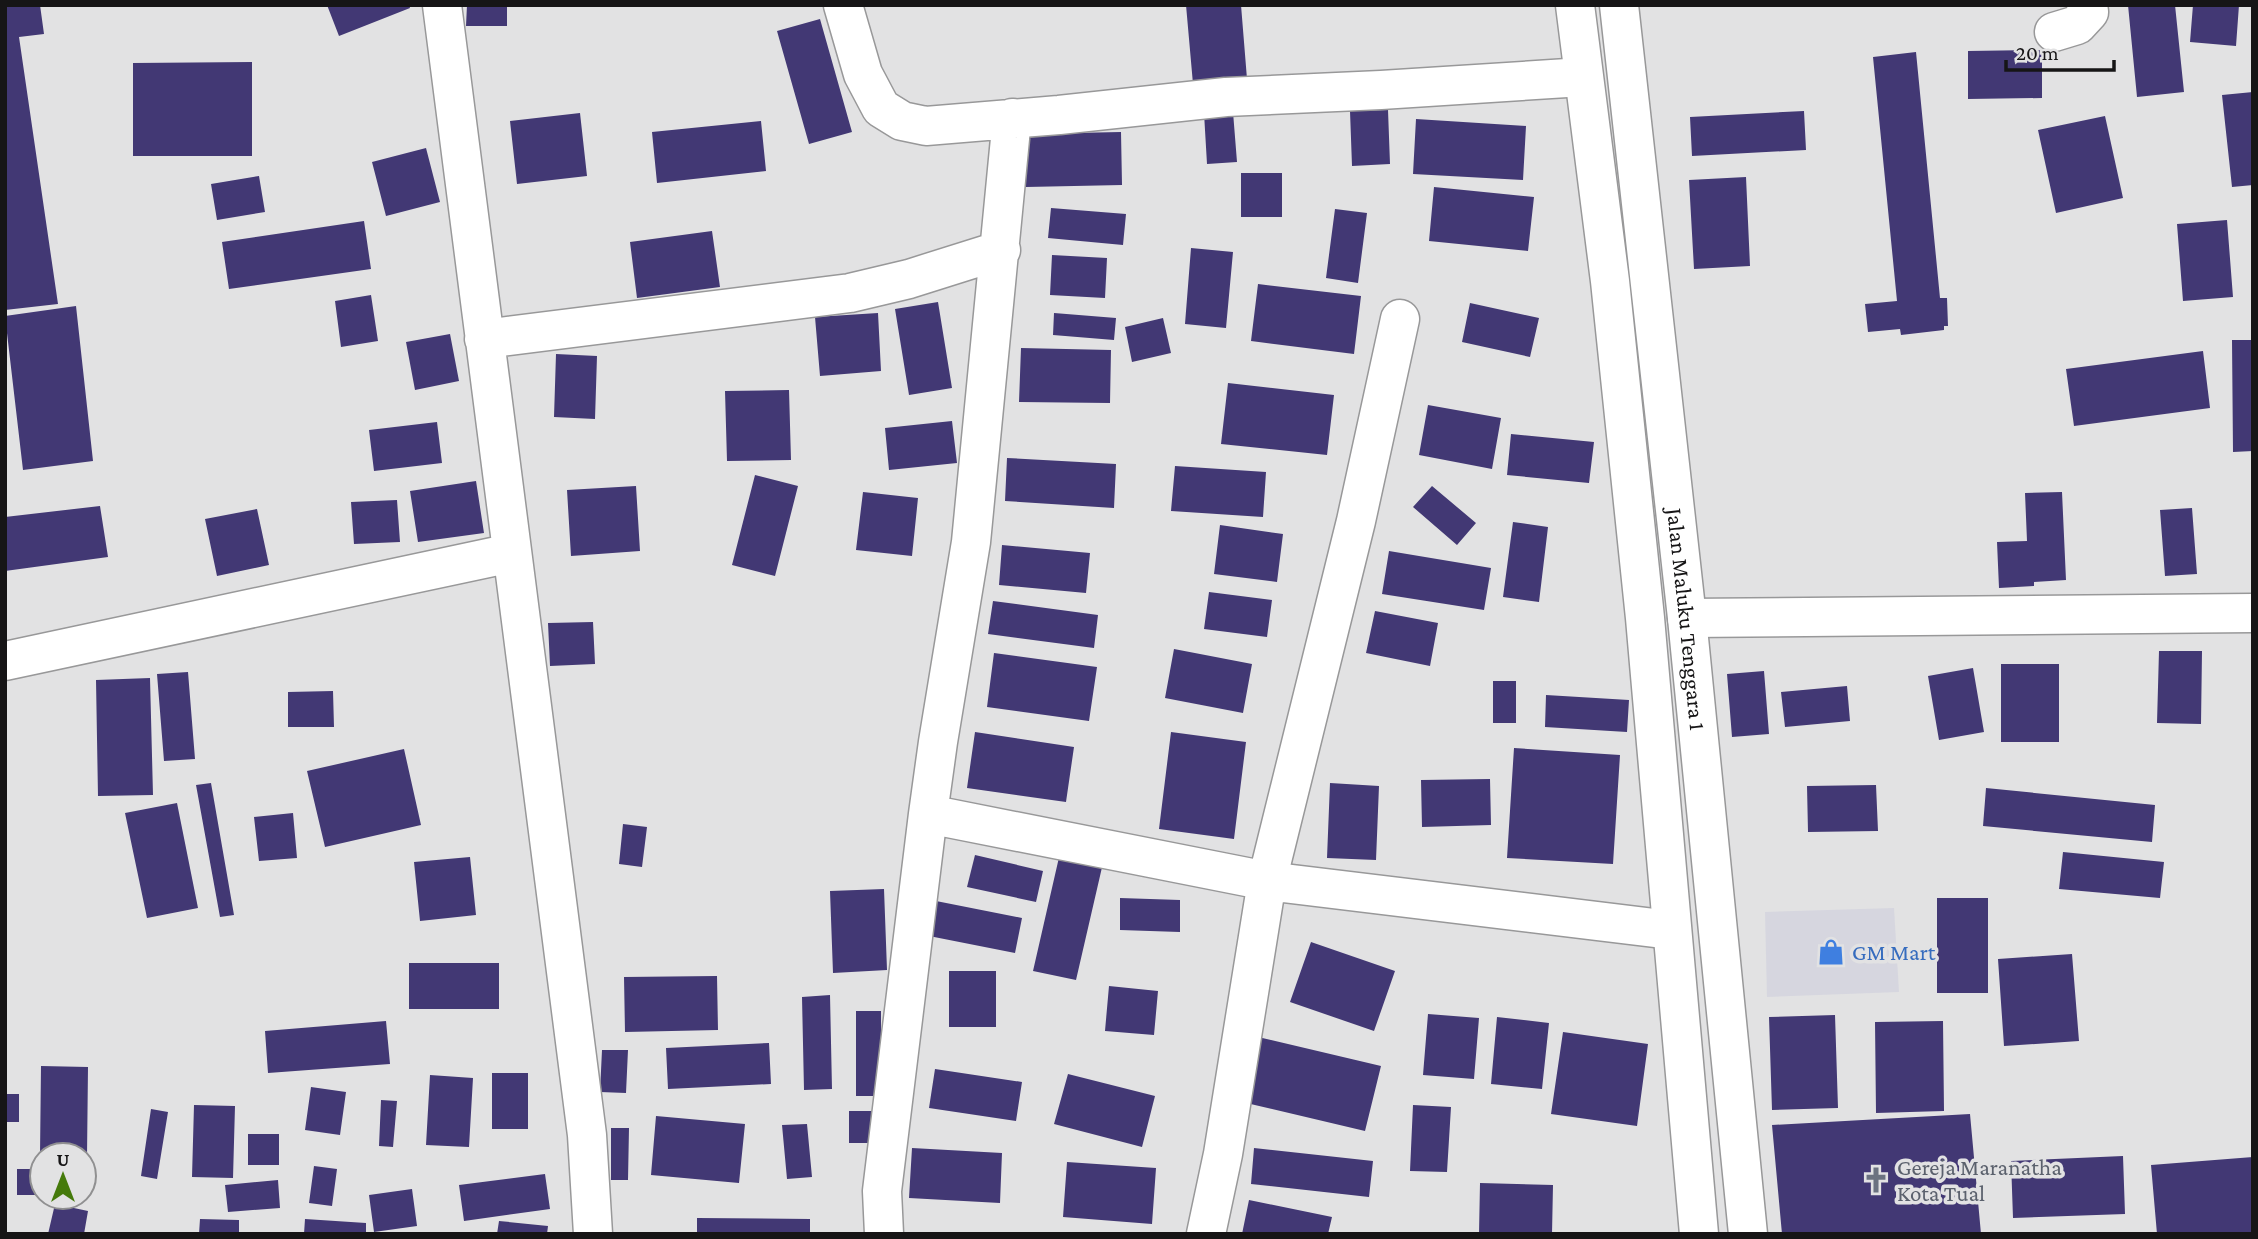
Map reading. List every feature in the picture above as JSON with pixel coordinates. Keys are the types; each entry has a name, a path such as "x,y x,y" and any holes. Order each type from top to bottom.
{"street":[{"path":"442,5 587,1135 593,1234"},
{"path":"843,5 863,74 881,108 902,121 926,125 1226,96 1381,90 1583,77"},
{"name":"Jalan Maluku Tenggara 1","path":"1575,5 1610,281 1645,618 1699,1234"},
{"name":"Jalan Maluku Tenggara 1","path":"1619,5 1688,618 1748,1234"},
{"path":"2054,32 2077,25 2089,12 2088,5"},
{"path":"884,1234 882,1191 928,814 971,542 1012,118"},
{"path":"484,339 850,293 909,279 1001,250"},
{"path":"1206,1234 1223,1154 1267,881 1356,521 1400,319"},
{"path":"5,662 511,553"},
{"path":"1688,618 2253,613"},
{"path":"928,814 1267,881 1671,930"}],"shaded area":[{"name":"GM Mart","path":"1894,908 1899,992 1767,997 1765,912"}],"building":[{"path":"5,5 40,5 44,34 19,37 58,304 5,310"},
{"path":"327,5 409,5 410,8 339,36"},
{"path":"467,5 507,5 507,26 466,26"},
{"path":"1186,5 1241,5 1247,79 1193,84"},
{"path":"2128,5 2175,5 2184,92 2137,97"},
{"path":"2193,5 2239,5 2236,46 2190,42"},
{"path":"820,19 852,132 809,144 777,31"},
{"path":"2042,50 2042,98 1968,99 1968,51"},
{"path":"1916,52 1940,298 1947,298 1948,326 1944,326 1944,330 1901,335 1900,329 1868,332 1865,304 1897,301 1873,57"},
{"path":"252,62 252,156 133,156 133,63"},
{"path":"2253,92 2253,185 2232,187 2222,95"},
{"path":"1388,110 1390,164 1352,166 1350,111"},
{"path":"1804,111 1806,150 1692,156 1690,117"},
{"path":"1233,112 1237,162 1207,164 1204,113"},
{"path":"580,113 587,176 517,184 510,121"},
{"path":"2105,116 2123,198 2056,213 2038,130"},
{"path":"1416,119 1526,126 1523,180 1413,174"},
{"path":"761,121 766,171 657,183 652,132"},
{"path":"1121,132 1122,185 1026,187 1025,134"},
{"path":"426,148 440,202 386,216 372,162"},
{"path":"1241,173 1282,173 1282,217 1241,217"},
{"path":"259,176 265,212 217,220 211,184"},
{"path":"1746,177 1750,266 1694,269 1689,180"},
{"path":"1434,187 1534,197 1528,251 1429,241"},
{"path":"1051,208 1126,214 1123,245 1048,238"},
{"path":"1335,209 1367,213 1358,283 1326,278"},
{"path":"2227,220 2233,297 2183,301 2177,224"},
{"path":"364,221 371,269 229,289 222,242"},
{"path":"712,231 720,287 637,298 630,242"},
{"path":"1191,248 1233,252 1226,328 1185,324"},
{"path":"1052,255 1107,258 1105,298 1050,295"},
{"path":"1258,284 1361,296 1354,354 1251,341"},
{"path":"371,295 378,341 341,347 335,301"},
{"path":"938,302 952,388 909,395 895,309"},
{"path":"1470,303 1539,318 1530,357 1462,342"},
{"path":"76,306 93,461 23,470 5,316"},
{"path":"878,313 881,371 820,376 815,317"},
{"path":"1054,313 1116,318 1114,340 1053,335"},
{"path":"1163,318 1171,353 1132,362 1125,327"},
{"path":"450,334 459,381 415,390 406,342"},
{"path":"2232,340 2253,340 2253,451 2233,452"},
{"path":"1021,348 1111,350 1110,403 1019,402"},
{"path":"2203,351 2210,408 2074,426 2066,369"},
{"path":"556,354 597,356 595,419 554,417"},
{"path":"1228,383 1334,395 1327,455 1221,444"},
{"path":"789,390 791,460 727,461 725,391"},
{"path":"1428,405 1501,418 1492,469 1419,455"},
{"path":"952,421 957,463 889,470 885,428"},
{"path":"437,422 442,463 374,471 369,430"},
{"path":"1511,434 1594,442 1589,483 1507,475"},
{"path":"1007,458 1116,464 1114,508 1005,501"},
{"path":"1175,466 1266,472 1263,517 1171,511"},
{"path":"755,475 798,486 775,576 732,565"},
{"path":"476,481 484,533 418,542 410,491"},
{"path":"636,486 640,551 571,556 567,490"},
{"path":"1432,486 1476,523 1457,545 1413,507"},
{"path":"863,492 918,498 912,556 856,550"},
{"path":"2062,492 2066,580 2034,582 2034,586 1999,588 1997,542 2027,541 2025,493"},
{"path":"397,500 400,542 354,544 351,502"},
{"path":"100,506 108,557 5,571 5,517"},
{"path":"2192,508 2197,574 2165,576 2160,510"},
{"path":"257,509 269,565 217,576 205,519"},
{"path":"1513,522 1548,527 1539,602 1503,597"},
{"path":"1220,525 1283,534 1277,582 1214,574"},
{"path":"1002,545 1090,553 1086,593 999,585"},
{"path":"1389,551 1491,568 1484,610 1382,594"},
{"path":"1209,592 1272,600 1267,637 1204,629"},
{"path":"993,601 1098,615 1094,648 988,634"},
{"path":"1375,611 1438,623 1430,666 1366,653"},
{"path":"593,622 595,664 550,666 548,623"},
{"path":"1174,649 1252,664 1243,713 1165,698"},
{"path":"2159,651 2202,651 2201,724 2157,723"},
{"path":"994,653 1097,667 1089,721 987,707"},
{"path":"2001,664 2059,664 2059,742 2001,742"},
{"path":"1973,668 1984,732 1939,740 1928,676"},
{"path":"1764,671 1769,734 1732,737 1727,674"},
{"path":"188,672 195,759 164,761 157,674"},
{"path":"150,678 153,795 98,796 96,680"},
{"path":"1493,681 1516,681 1516,723 1493,723"},
{"path":"1847,686 1850,721 1785,727 1781,692"},
{"path":"333,691 334,727 288,727 288,692"},
{"path":"1546,695 1629,700 1627,732 1545,727"},
{"path":"975,732 1074,747 1066,802 967,788"},
{"path":"1171,732 1246,742 1234,839 1159,829"},
{"path":"1514,748 1620,755 1613,864 1507,858"},
{"path":"404,749 421,825 325,847 307,771"},
{"path":"1490,779 1491,825 1422,827 1421,780"},
{"path":"211,783 234,915 220,917 196,785"},
{"path":"1330,783 1379,786 1376,860 1327,858"},
{"path":"1876,785 1878,831 1808,832 1807,786"},
{"path":"1986,788 2155,805 2152,842 1983,826"},
{"path":"177,803 198,908 147,918 125,813"},
{"path":"293,813 297,858 259,861 254,817"},
{"path":"623,824 647,827 642,867 619,864"},
{"path":"2063,852 2164,862 2160,898 2059,889"},
{"path":"1060,853 1103,863 1076,980 1033,971"},
{"path":"975,855 1043,871 1036,902 967,887"},
{"path":"470,857 476,915 420,921 414,862"},
{"path":"884,889 887,970 833,973 830,891"},
{"path":"1120,898 1180,900 1180,932 1120,930"},
{"path":"1937,898 1988,898 1988,993 1937,993"},
{"path":"931,900 1022,918 1015,953 924,935"},
{"path":"1311,942 1395,971 1374,1031 1290,1002"},
{"path":"2072,954 2079,1041 2004,1046 1998,959"},
{"path":"409,963 499,963 499,1009 409,1009"},
{"path":"949,971 996,971 996,1027 949,1027"},
{"path":"717,976 718,1030 625,1032 624,977"},
{"path":"1109,986 1158,991 1154,1035 1105,1031"},
{"path":"830,995 832,1089 804,1090 802,997"},
{"path":"856,1011 881,1011 881,1096 856,1096"},
{"path":"1428,1014 1479,1018 1474,1079 1423,1075"},
{"path":"1835,1015 1838,1108 1772,1110 1769,1017"},
{"path":"1497,1017 1549,1023 1542,1089 1491,1084"},
{"path":"386,1021 390,1064 268,1073 265,1031"},
{"path":"1943,1021 1944,1111 1876,1113 1875,1022"},
{"path":"1563,1032 1648,1044 1637,1126 1551,1114"},
{"path":"1258,1037 1381,1066 1365,1131 1242,1102"},
{"path":"769,1043 771,1084 668,1089 666,1048"},
{"path":"602,1050 628,1050 626,1093 600,1092"},
{"path":"41,1066 88,1067 87,1141 40,1141"},
{"path":"935,1069 1022,1082 1016,1121 929,1108"},
{"path":"492,1073 528,1073 528,1129 492,1129"},
{"path":"1068,1074 1155,1096 1142,1147 1054,1124"},
{"path":"430,1075 473,1078 469,1147 426,1145"},
{"path":"311,1087 346,1092 340,1135 305,1130"},
{"path":"5,1094 19,1094 19,1122 5,1122"},
{"path":"381,1100 397,1101 393,1147 379,1146"},
{"path":"194,1105 235,1106 233,1178 192,1177"},
{"path":"1413,1105 1451,1107 1447,1172 1410,1171"},
{"path":"151,1109 168,1112 157,1179 141,1176"},
{"path":"849,1111 873,1111 873,1143 849,1143"},
{"name":"Gereja Maranatha Kota Tual","path":"1970,1114 1981,1234 1782,1234 1772,1125"},
{"path":"656,1116 745,1124 739,1183 651,1175"},
{"path":"807,1124 812,1177 787,1179 782,1125"},
{"path":"611,1128 629,1128 628,1180 611,1180"},
{"path":"248,1134 279,1134 279,1165 248,1165"},
{"path":"912,1148 1002,1153 1000,1203 909,1198"},
{"path":"1254,1148 1373,1161 1369,1197 1251,1184"},
{"path":"2123,1156 2125,1214 2013,1218 2011,1161"},
{"path":"2253,1157 2253,1234 2157,1234 2151,1165"},
{"path":"1067,1162 1156,1168 1152,1224 1063,1217"},
{"path":"314,1166 337,1169 332,1206 309,1203"},
{"path":"17,1169 28,1169 28,1195 17,1195"},
{"path":"545,1174 550,1209 464,1221 459,1185"},
{"path":"278,1180 280,1208 228,1212 225,1185"},
{"path":"1480,1183 1553,1185 1552,1234 1479,1234"},
{"path":"412,1189 417,1226 374,1232 369,1195"},
{"path":"1249,1200 1332,1217 1328,1234 1242,1234"},
{"path":"53,1211 88,1211 84,1234 48,1234"},
{"path":"697,1218 810,1219 810,1234 697,1234"},
{"path":"200,1219 239,1220 239,1234 199,1234"},
{"path":"305,1219 366,1223 366,1234 304,1234"},
{"path":"499,1221 548,1226 547,1234 497,1234"}],"place":[{"name":"GM Mart","path":"1831,952"},
{"name":"Gereja Maranatha Kota Tual","path":"1876,1180"}]}
